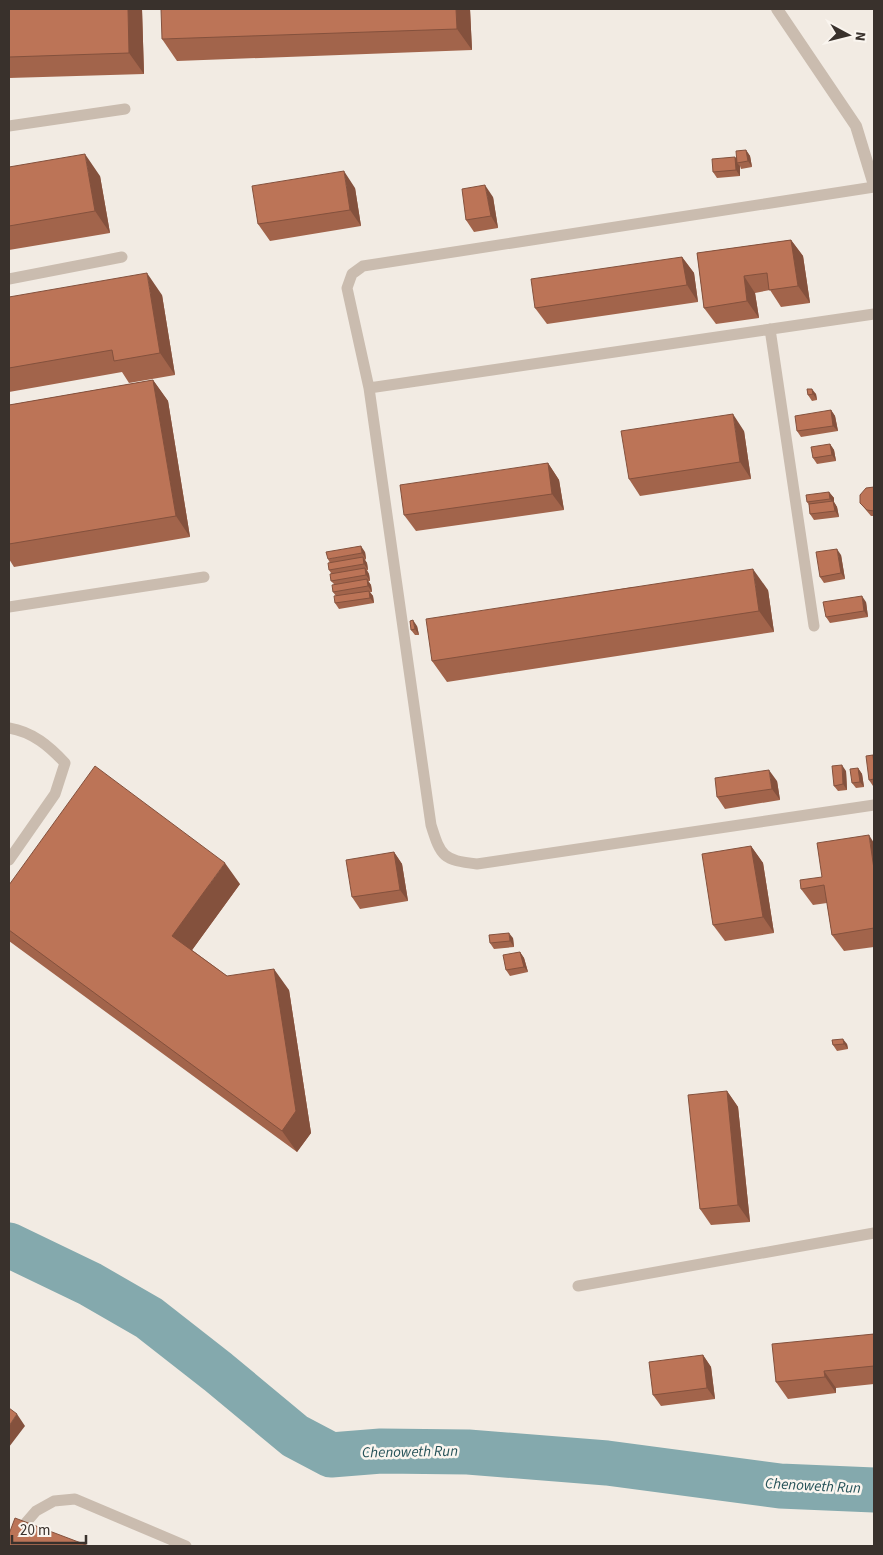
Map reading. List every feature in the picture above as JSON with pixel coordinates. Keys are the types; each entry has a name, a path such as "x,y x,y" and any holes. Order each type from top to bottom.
{"street":[{"path":"777,9 856,126 874,186"}],"lane":[{"path":"9,126 125,109"},
{"path":"874,186 770,205 363,266 352,274 347,288 369,388 432,825 439,850 455,862 477,864 874,805"},
{"path":"9,279 122,257"},
{"path":"369,388 874,314"},
{"path":"770,329 814,626"},
{"path":"9,607 204,577"},
{"path":"9,728 19,730 48,744 65,763 55,794 9,860"},
{"path":"578,1286 874,1233"},
{"path":"14,1546 23,1526 36,1511 54,1501 75,1499 186,1546"}],"building":[{"path":"9,9 128,9 129,53 9,57"},
{"path":"161,9 456,9 457,29 162,39"},
{"path":"746,150 748,161 737,163 736,151"},
{"path":"85,154 95,211 9,226 9,167"},
{"path":"735,157 736,170 713,172 712,159"},
{"path":"344,171 350,210 258,224 252,186"},
{"path":"485,185 491,216 466,220 462,189"},
{"path":"791,240 798,286 769,290 767,273 744,276 747,301 704,308 697,253"},
{"path":"682,257 687,285 535,308 531,279"},
{"path":"147,273 160,353 114,361 112,350 9,368 9,297"},
{"path":"153,380 176,516 9,544 9,405"},
{"path":"807,389 812,389 813,394 808,395"},
{"path":"831,410 833,426 797,431 795,416"},
{"path":"733,414 740,462 629,479 621,431"},
{"path":"830,444 832,455 813,458 811,447"},
{"path":"548,463 552,494 404,515 400,485"},
{"path":"874,487 874,511 867,510 860,503 860,495 866,488"},
{"path":"829,492 830,499 807,502 806,495"},
{"path":"833,501 835,511 810,514 809,504"},
{"path":"361,546 362,553 328,559 326,552"},
{"path":"837,549 841,573 820,577 816,552"},
{"path":"363,557 364,564 329,570 328,563"},
{"path":"365,568 366,575 331,581 330,574"},
{"path":"753,569 759,611 432,661 426,619"},
{"path":"367,579 368,586 333,592 332,585"},
{"path":"369,591 370,598 335,603 334,596"},
{"path":"862,596 864,611 826,617 823,602"},
{"path":"413,620 415,629 411,630 410,621"},
{"path":"873,755 874,779 869,780 866,756"},
{"path":"842,765 843,784 834,786 832,766"},
{"path":"95,766 225,863 172,936 227,976 274,969 296,1111 282,1131 9,930 9,885"},
{"path":"858,768 860,782 852,783 850,769"},
{"path":"769,770 772,789 717,797 715,778"},
{"path":"869,835 874,869 874,928 832,935 824,885 801,889 800,880 822,877 817,843"},
{"path":"751,846 763,917 713,925 702,854"},
{"path":"394,852 400,890 352,897 346,860"},
{"path":"509,933 510,941 490,943 489,935"},
{"path":"520,952 524,967 506,970 503,955"},
{"path":"843,1039 844,1044 833,1045 832,1040"},
{"path":"727,1091 738,1205 700,1209 688,1095"},
{"path":"874,1334 874,1366 824,1371 825,1377 776,1382 772,1344"},
{"path":"703,1355 707,1388 653,1395 649,1362"},
{"path":"9,1408 17,1414 9,1426"},
{"path":"15,1518 89,1546 9,1546 9,1534"}],"waterway":[{"name":"Chenoweth Run","path":"9,1245 90,1284 149,1318 295,1436 331,1455 381,1451 468,1452 607,1463 780,1486 874,1490"}]}
